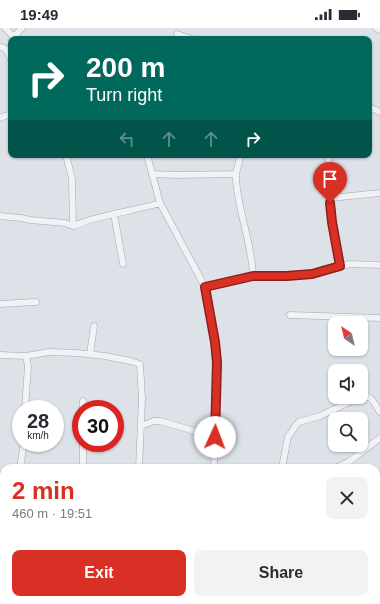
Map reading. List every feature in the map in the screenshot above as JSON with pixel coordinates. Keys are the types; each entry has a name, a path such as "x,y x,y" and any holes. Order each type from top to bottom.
{"street":[{"path":"15,36 22,28"},
{"path":"376,28 380,30"},
{"path":"67,158 72,179 73,226"},
{"path":"148,158 160,203 205,287 217,362 214,464"},
{"path":"240,158 236,179 243,222 253,263 253,276"},
{"path":"328,158 332,222 340,266"},
{"path":"152,174 236,174"},
{"path":"331,198 380,193"},
{"path":"0,216 65,223 73,226 91,219 140,209 160,203"},
{"path":"114,214 123,264"},
{"path":"205,287 253,276 312,274 350,264 380,265"},
{"path":"0,304 36,302"},
{"path":"290,314 380,318"},
{"path":"90,354 94,326"},
{"path":"0,355 26,356 49,352 77,353 90,354 140,364 142,399 140,464"},
{"path":"26,356 28,366 26,400"},
{"path":"368,396 380,413"},
{"path":"283,464 288,437 299,422 316,418 345,404"},
{"path":"141,426 154,421 160,421 215,437"},
{"path":"345,464 380,438"},
{"path":"21,464 23,452"},
{"path":"83,452 83,464"}],"route":[{"path":"215,437 217,362 209,303 205,287 224,284 253,276 312,274 340,266 330,203"}]}
